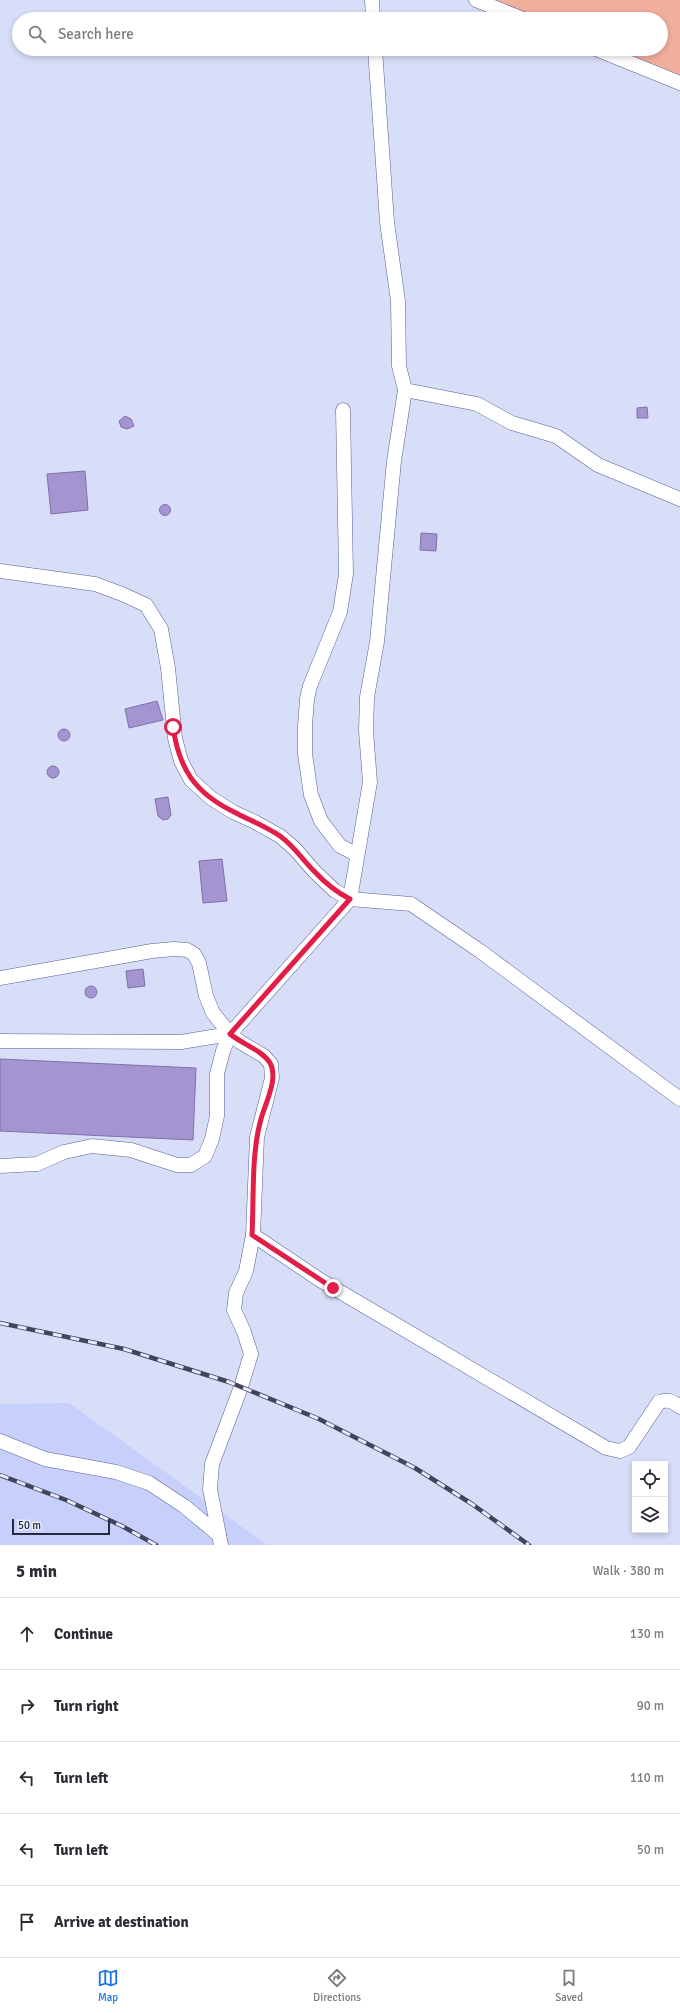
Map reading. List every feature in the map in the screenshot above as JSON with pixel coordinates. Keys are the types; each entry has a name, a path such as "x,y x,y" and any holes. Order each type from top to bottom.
{"street":[{"path":"372,0 373,12"},
{"path":"476,0 506,12"},
{"path":"0,1166 37,1164 64,1152 92,1146 131,1150 177,1165 191,1165 205,1156 212,1139 217,1116 217,1074 223,1051 230,1034 350,899 356,854 370,782 366,731 367,697 377,642 394,461 405,390 400,366 398,301 387,222 375,56"},
{"path":"613,56 680,83"},
{"path":"405,390 477,404 512,422 556,436 598,465 680,499"},
{"path":"343,410 346,574 340,612 310,686 307,699 305,754 311,795 321,821 340,846 356,854"},
{"path":"0,571 95,584 146,605 161,629 168,668 175,738 181,761 191,780 211,798 233,812 280,836 295,849 314,871 336,891 350,899 411,904 480,951 680,1099"},
{"path":"0,978 152,951 174,949 187,950 194,954 199,963 206,996 213,1013 230,1034 240,1042 264,1056 271,1064 272,1078 257,1137 252,1235 246,1271 236,1293 234,1310 244,1332 251,1354 241,1387 212,1464 210,1489 220,1540"},
{"path":"0,1041 181,1042 230,1034"},
{"path":"252,1235 320,1280 606,1448 620,1451 629,1447 659,1402 666,1400 673,1401 680,1407"},
{"path":"0,1441 45,1459 116,1472 150,1483 184,1506 220,1540"}],"shaded area":[{"path":"489,0 680,0 680,79 625,56 668,56 668,12 518,12"},
{"path":"69,1403 267,1545 0,1545 0,1404"}],"building":[{"path":"647,407 648,418 637,418 637,408"},
{"path":"125,416 131,419 134,426 127,429 121,427 119,421"},
{"path":"85,471 88,510 51,514 47,474"},
{"path":"163,505 167,505 169,506 169,514 163,515 160,512 160,508"},
{"path":"421,533 437,534 436,551 420,550"},
{"path":"157,701 163,720 129,728 125,709"},
{"path":"62,729 66,729 70,735 66,741 62,741 58,737 58,733"},
{"path":"51,766 55,766 59,772 55,778 51,778 47,774 47,770"},
{"path":"168,797 171,815 168,819 163,820 158,816 155,799"},
{"path":"222,859 227,901 203,903 199,861"},
{"path":"143,969 145,986 128,988 126,971"},
{"path":"89,986 93,986 97,992 93,998 89,998 85,994 85,990"},
{"path":"0,1059 196,1068 193,1140 0,1131"}],"railway":[{"path":"0,1323 124,1349 229,1382 319,1419 415,1468 472,1504 529,1545"},
{"path":"0,1475 66,1500 122,1526 156,1545"}],"route":[{"path":"173,727 181,761 191,780 211,798 233,812 280,836 295,849 314,871 336,891 350,899 270,992 230,1034 240,1042 264,1056 271,1064 272,1078 257,1137 252,1235 333,1288"}]}
